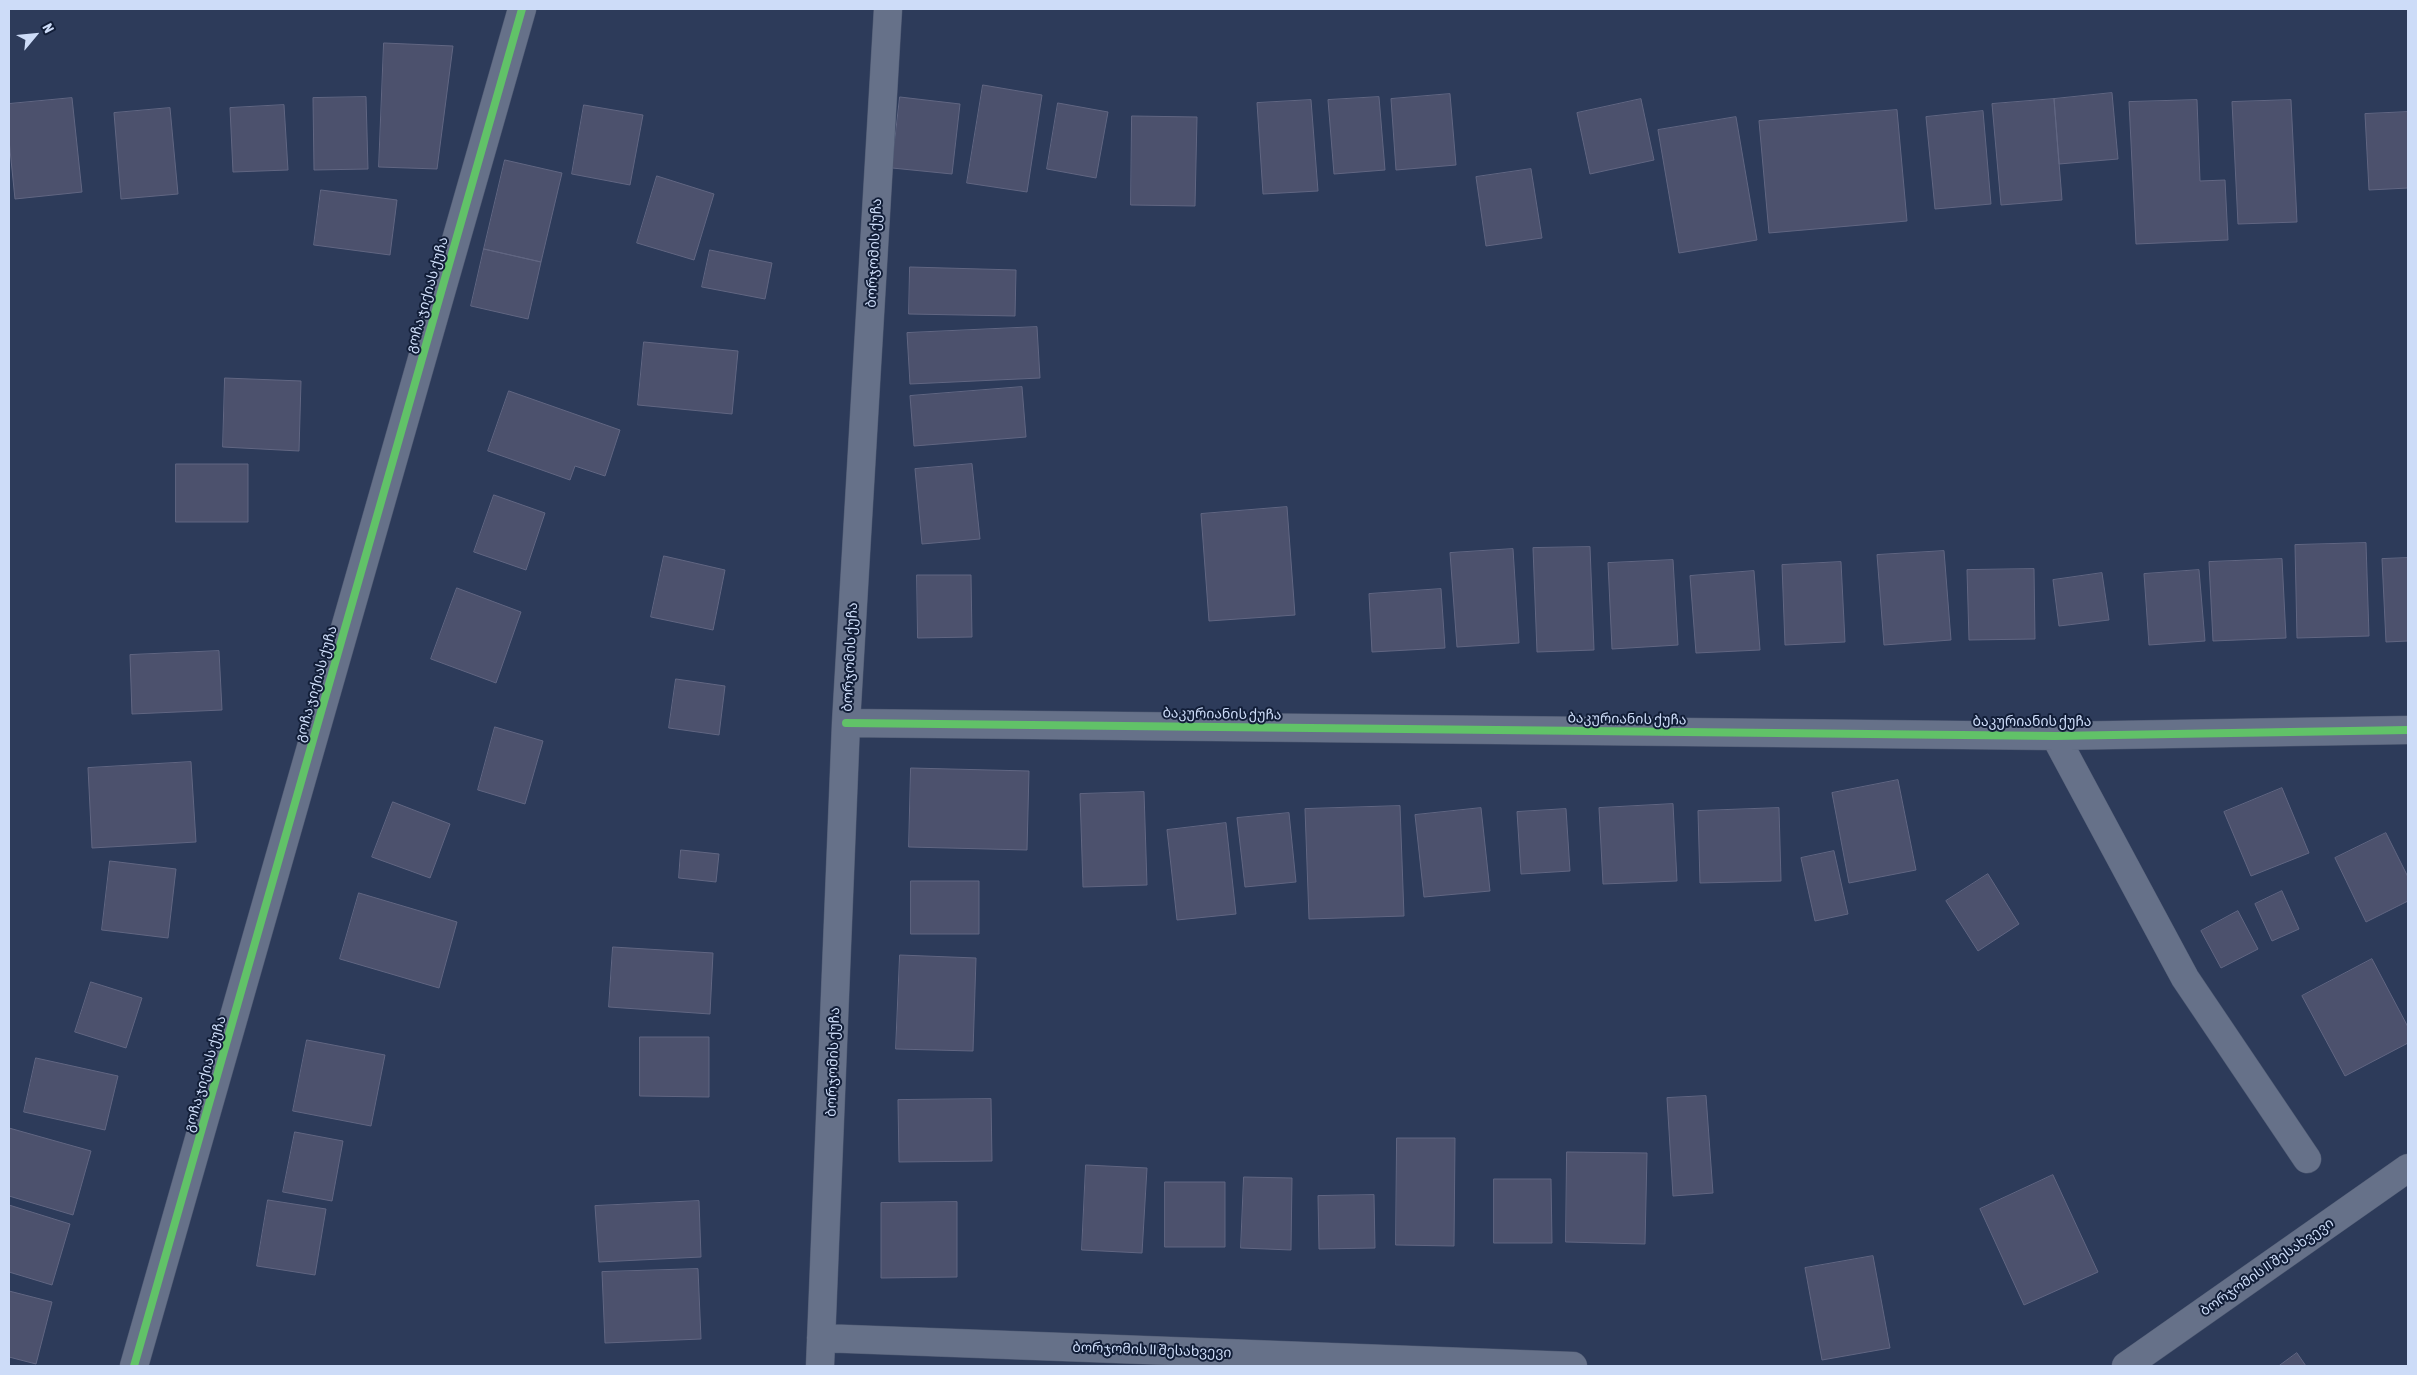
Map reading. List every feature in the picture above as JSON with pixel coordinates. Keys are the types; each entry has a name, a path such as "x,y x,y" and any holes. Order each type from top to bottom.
{"street":[{"name":"გოჩა ჯიქიას ქუჩა","path":"134,1366 522,9"},
{"name":"ბორჯომის ქუჩა","path":"820,1366 846,723 888,9"},
{"name":"ბაკურიანის ქუჩა","path":"846,723 2055,736 2408,730"},
{"path":"2055,736 2185,978 2307,1159"},
{"name":"ბორჯომის II შესახვევი","path":"2126,1366 2408,1168"},
{"name":"ბორჯომის II შესახვევი","path":"821,1338 1573,1366"}],"building":[{"path":"384,43 453,46 437,169 379,167"},
{"path":"983,85 1042,95 1027,192 967,183"},
{"path":"2112,93 2118,159 2059,164 2054,99"},
{"path":"1450,94 1456,165 1396,170 1391,99"},
{"path":"366,97 368,169 314,170 313,98"},
{"path":"900,97 960,104 952,174 892,168"},
{"path":"1379,97 1385,170 1334,174 1328,100"},
{"path":"72,98 82,192 15,199 9,140 9,104"},
{"path":"1641,99 1654,160 1590,174 1577,113"},
{"path":"2054,99 2062,200 2001,205 1992,104"},
{"path":"1311,100 1318,191 1263,194 1257,103"},
{"path":"2197,100 2200,181 2225,180 2228,240 2136,244 2129,102"},
{"path":"2291,100 2297,222 2238,224 2232,102"},
{"path":"1058,103 1108,112 1096,178 1047,169"},
{"path":"284,105 288,170 233,172 230,108"},
{"path":"584,105 643,115 630,185 572,174"},
{"path":"170,108 178,194 121,199 114,113"},
{"path":"1897,110 1907,221 1769,233 1759,121"},
{"path":"1983,111 1991,204 1935,209 1926,117"},
{"path":"2408,112 2408,188 2369,190 2365,114"},
{"path":"1132,116 1197,117 1195,206 1131,205"},
{"path":"1736,117 1757,240 1679,253 1658,130"},
{"path":"505,160 562,173 541,262 484,249"},
{"path":"1531,169 1542,238 1486,246 1476,177"},
{"path":"657,176 714,194 694,260 637,243"},
{"path":"321,190 397,200 390,255 314,245"},
{"path":"484,249 541,262 528,319 471,306"},
{"path":"710,250 772,263 765,299 702,287"},
{"path":"910,267 1016,270 1015,316 909,314"},
{"path":"1037,327 1040,378 910,384 907,333"},
{"path":"644,342 738,351 732,414 638,405"},
{"path":"225,378 301,381 299,451 223,447"},
{"path":"1022,387 1026,437 914,446 910,396"},
{"path":"509,391 620,430 605,476 575,466 570,480 488,451"},
{"path":"176,464 248,464 248,522 176,522"},
{"path":"972,464 980,539 922,544 915,469"},
{"path":"494,495 545,513 526,570 474,552"},
{"path":"1287,507 1295,615 1209,621 1201,514"},
{"path":"2366,543 2369,636 2297,638 2295,545"},
{"path":"1590,547 1594,650 1537,652 1533,548"},
{"path":"1513,549 1519,643 1457,647 1450,553"},
{"path":"1944,551 1951,640 1884,645 1877,555"},
{"path":"664,556 725,570 713,630 651,617"},
{"path":"2408,558 2408,641 2386,642 2382,559"},
{"path":"2282,559 2286,638 2213,641 2209,562"},
{"path":"1673,560 1678,645 1612,649 1608,563"},
{"path":"1841,562 1845,642 1785,645 1782,565"},
{"path":"2034,569 2035,639 1969,640 1967,570"},
{"path":"2199,570 2205,641 2149,645 2144,574"},
{"path":"1754,571 1760,650 1696,653 1690,576"},
{"path":"2102,573 2109,620 2059,626 2053,580"},
{"path":"917,575 971,575 972,637 918,638"},
{"path":"457,588 521,612 496,683 431,659"},
{"path":"1441,589 1445,648 1372,652 1369,594"},
{"path":"219,651 222,710 132,714 130,655"},
{"path":"676,679 725,686 719,735 669,728"},
{"path":"495,727 543,741 525,804 478,790"},
{"path":"191,762 196,842 92,848 88,768"},
{"path":"911,768 1029,771 1027,850 909,847"},
{"path":"1898,780 1916,870 1849,883 1832,793"},
{"path":"2282,788 2309,853 2251,876 2224,812"},
{"path":"1144,792 1147,885 1083,887 1080,794"},
{"path":"393,802 450,824 430,878 372,857"},
{"path":"1673,804 1677,881 1603,884 1599,808"},
{"path":"1400,806 1404,916 1309,919 1305,809"},
{"path":"1481,808 1490,891 1424,897 1415,815"},
{"path":"1779,808 1781,881 1700,883 1698,811"},
{"path":"1566,809 1570,871 1521,874 1517,812"},
{"path":"1289,813 1296,882 1245,887 1237,818"},
{"path":"1226,823 1236,914 1177,920 1167,830"},
{"path":"2386,833 2408,877 2408,901 2366,922 2335,858"},
{"path":"681,850 719,854 716,882 679,878"},
{"path":"1834,851 1848,914 1815,921 1801,858"},
{"path":"110,861 176,869 168,938 102,930"},
{"path":"1988,874 2019,924 1978,951 1946,901"},
{"path":"911,881 979,881 979,934 911,934"},
{"path":"2282,891 2299,929 2272,941 2255,904"},
{"path":"359,893 457,922 439,988 340,959"},
{"path":"2238,911 2258,949 2221,968 2201,931"},
{"path":"613,947 713,953 710,1014 609,1007"},
{"path":"900,955 976,958 973,1051 896,1049"},
{"path":"2372,959 2408,1027 2408,1043 2345,1076 2302,996"},
{"path":"91,982 142,998 126,1048 75,1032"},
{"path":"640,1037 709,1037 709,1097 640,1096"},
{"path":"307,1040 385,1055 371,1126 293,1111"},
{"path":"36,1058 118,1076 105,1130 24,1112"},
{"path":"1706,1096 1713,1193 1673,1196 1667,1098"},
{"path":"991,1099 992,1161 899,1162 898,1100"},
{"path":"9,1128 91,1151 73,1215 9,1196"},
{"path":"295,1132 343,1141 332,1201 283,1192"},
{"path":"1397,1138 1455,1138 1454,1246 1396,1245"},
{"path":"1567,1152 1647,1153 1645,1244 1566,1242"},
{"path":"1086,1165 1147,1168 1142,1253 1082,1250"},
{"path":"2053,1175 2098,1272 2024,1305 1980,1209"},
{"path":"1244,1177 1292,1178 1291,1250 1241,1248"},
{"path":"1494,1179 1551,1179 1552,1243 1494,1243"},
{"path":"1165,1182 1225,1182 1225,1247 1165,1247"},
{"path":"1374,1195 1375,1248 1319,1249 1318,1196"},
{"path":"268,1200 326,1209 315,1275 257,1266"},
{"path":"699,1201 701,1257 599,1262 595,1206"},
{"path":"957,1202 957,1277 881,1278 881,1203"},
{"path":"9,1205 70,1224 52,1285 9,1272"},
{"path":"1873,1256 1890,1348 1822,1360 1805,1268"},
{"path":"698,1269 701,1339 605,1343 602,1272"},
{"path":"9,1291 52,1302 36,1364 9,1357"},
{"path":"2297,1353 2306,1366 2279,1366"}],"cycle path":[{"path":"134,1366 522,9"},
{"path":"846,723 2055,736 2408,730"}]}
